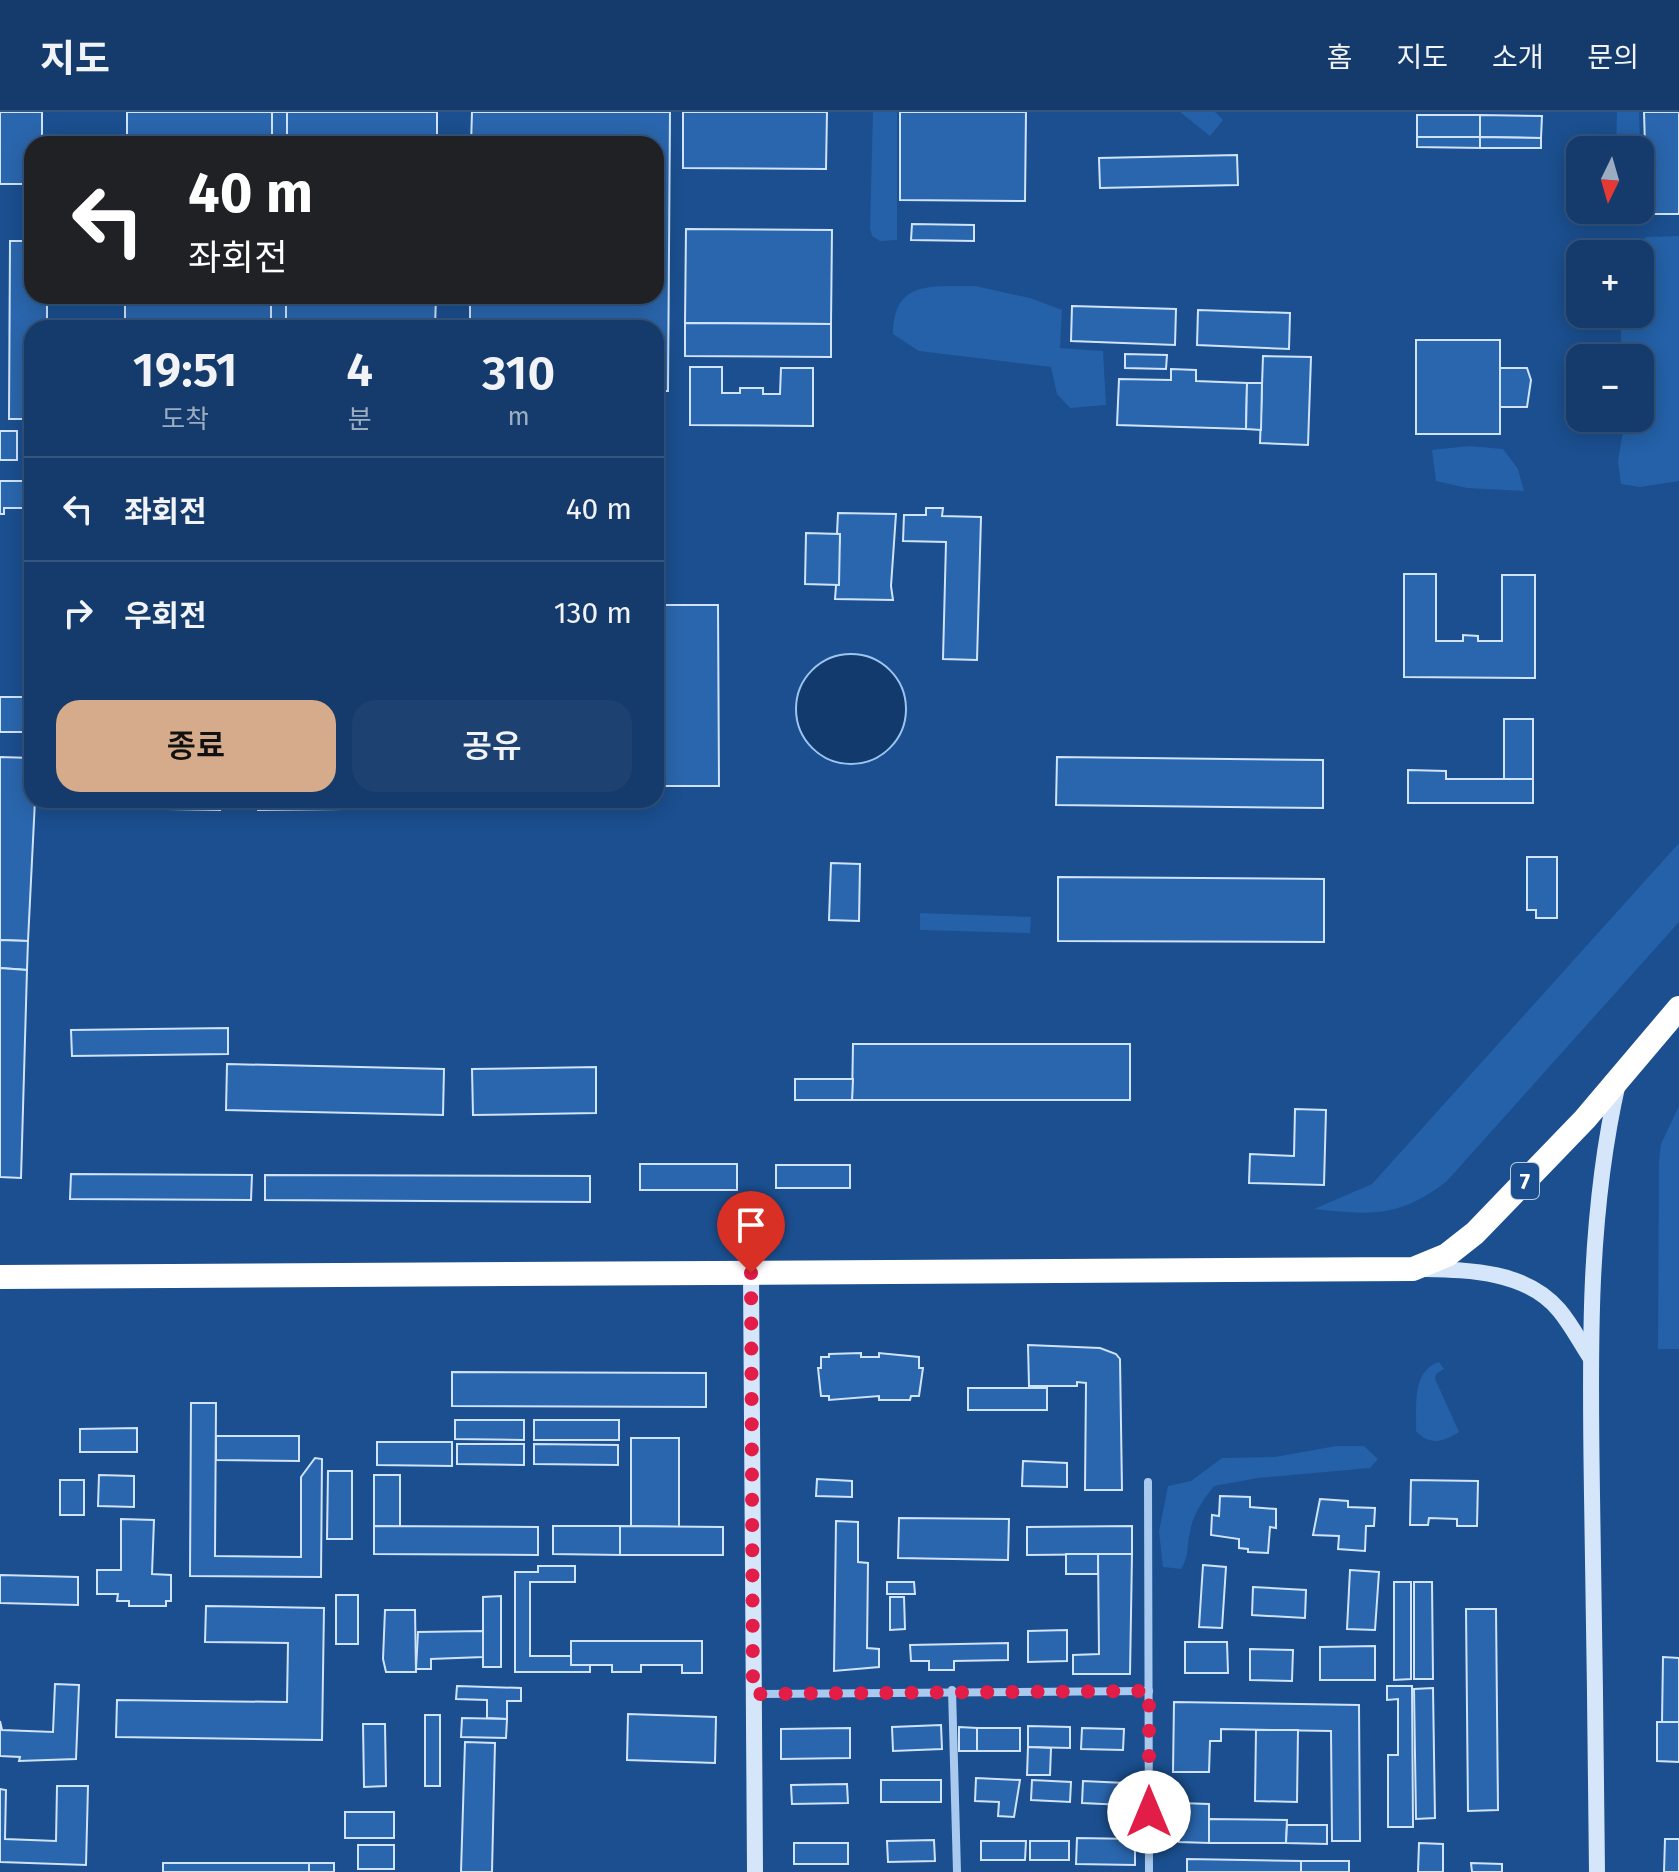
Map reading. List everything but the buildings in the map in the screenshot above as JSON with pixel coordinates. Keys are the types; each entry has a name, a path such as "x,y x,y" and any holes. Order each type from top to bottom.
{"highway":[{"name":"7","path":"0,1277 1413,1269 1447,1255 1475,1233 1585,1119 1679,1008"}],"main road":[{"path":"1597,1872 1590,1357 1596,1229 1608,1127 1620,1074"},
{"path":"1413,1269 1489,1272 1518,1281 1558,1309 1590,1357"},
{"path":"751,1273 755,1872"}],"street":[{"path":"1148,1482 1149,1872"},
{"path":"952,1690 957,1872"},
{"path":"753,1694 952,1690 1149,1691"}],"shaded area":[{"path":"873,112 897,112 897,240 880,241 872,236 870,228"},
{"path":"1180,112 1215,112 1223,120 1210,136"},
{"path":"1617,112 1639,112 1640,136 1616,136"},
{"path":"1679,236 1679,481 1640,487 1621,484 1618,461 1623,432 1654,432 1654,344 1621,343 1621,328 1654,328 1654,240 1642,240 1646,237"},
{"path":"975,286 1030,298 1062,310 1060,348 1103,351 1106,405 1070,408 1057,394 1051,367 919,351 893,334 900,303 908,295 930,287"},
{"path":"1469,446 1503,449 1518,469 1524,491 1467,488 1436,481 1432,450"},
{"path":"851,654 872,658 890,670 902,688 906,709 902,730 890,748 872,760 851,764 830,760 812,748 800,730 796,709 800,688 812,670 830,658"},
{"path":"1679,843 1679,922 1447,1181 1399,1208 1369,1213 1314,1209 1372,1184"},
{"path":"920,913 1031,917 1030,933 920,930"},
{"path":"1679,1106 1679,1349 1658,1349 1659,1161 1661,1144"},
{"path":"1439,1362 1444,1369 1436,1374 1435,1379 1459,1432 1432,1441 1416,1431 1416,1401 1424,1373"},
{"path":"1336,1446 1364,1446 1378,1459 1370,1468 1258,1478 1214,1486 1193,1519 1187,1555 1181,1569 1163,1567 1159,1532 1168,1486 1191,1481 1222,1458 1275,1457"}],"route":[{"path":"751,1273 753,1694 952,1690 1149,1691 1149,1812"}]}
